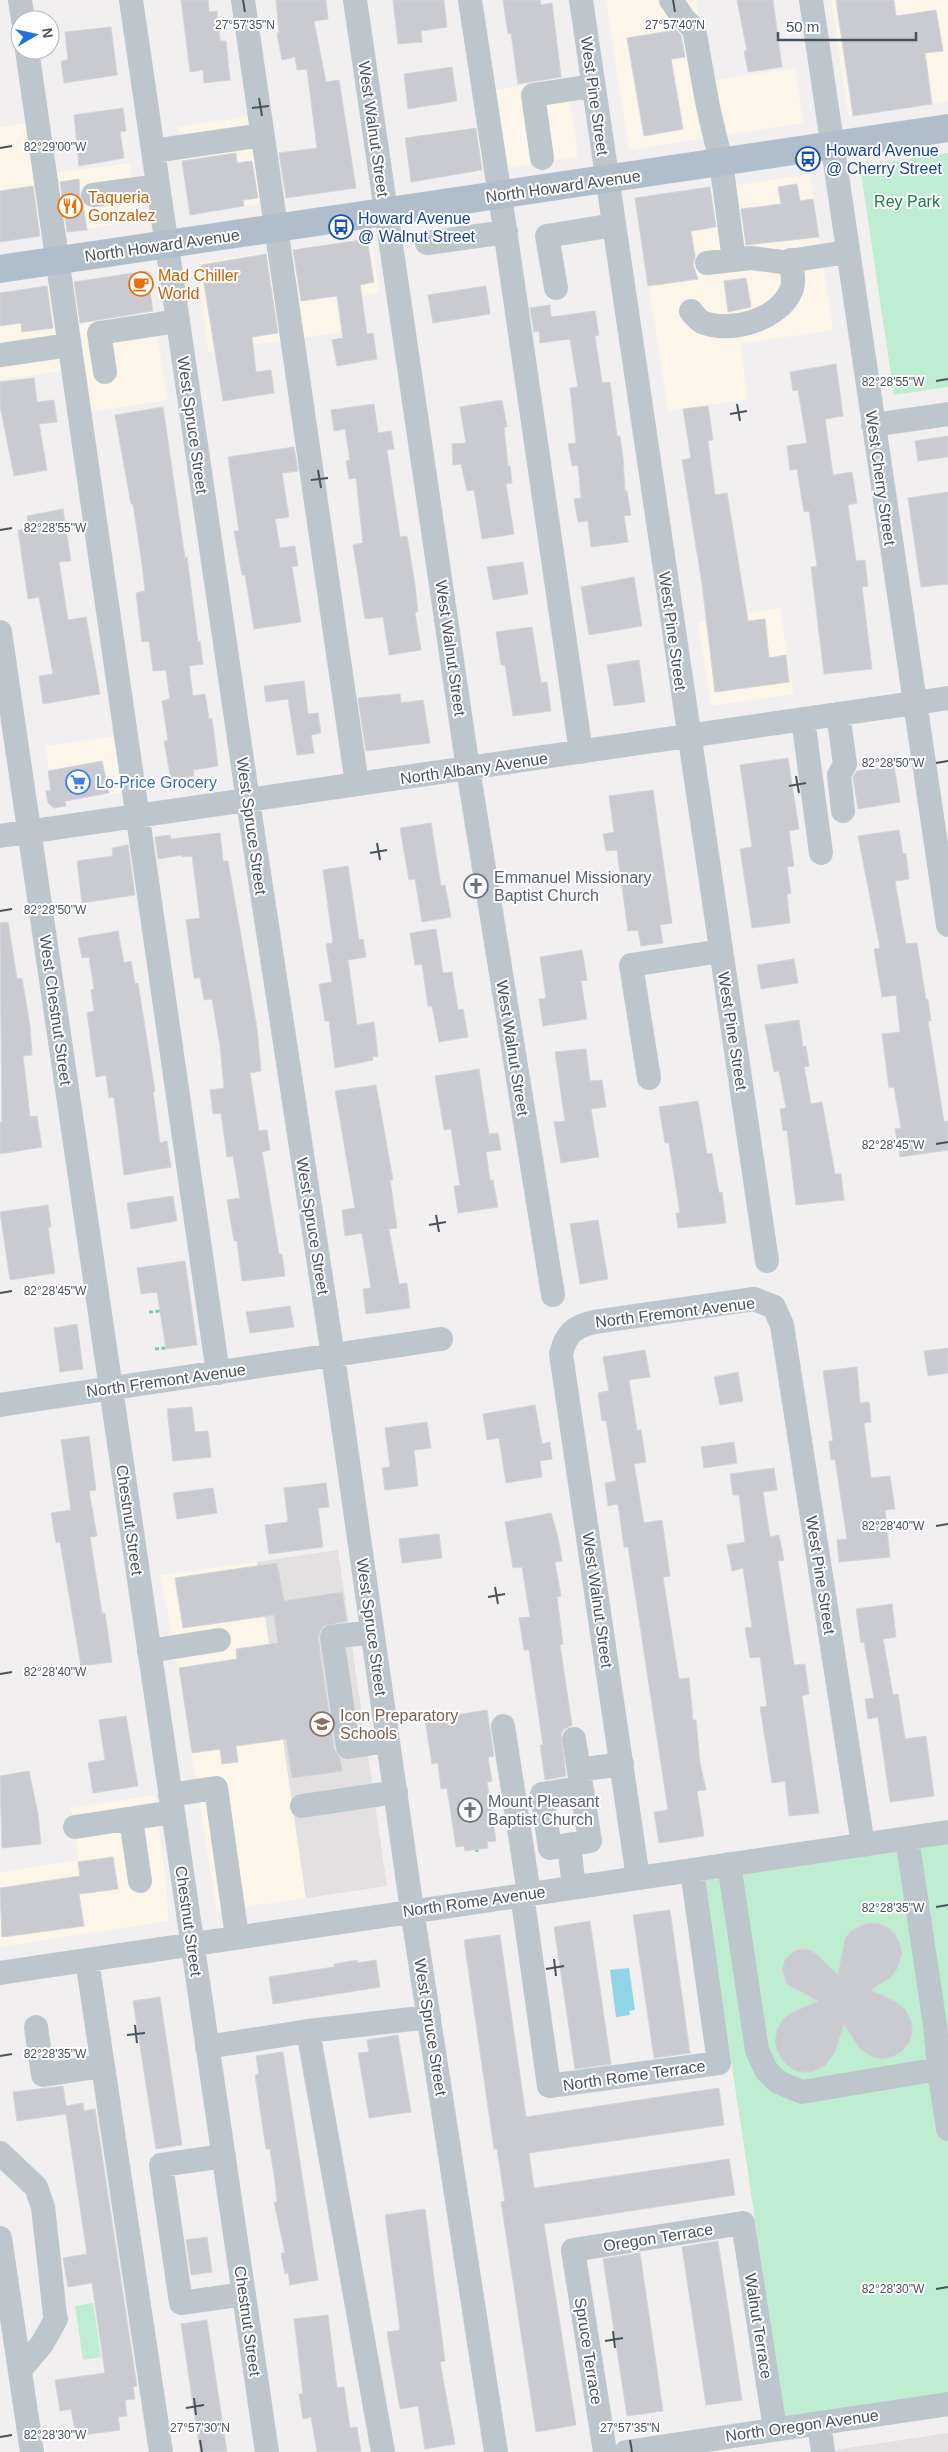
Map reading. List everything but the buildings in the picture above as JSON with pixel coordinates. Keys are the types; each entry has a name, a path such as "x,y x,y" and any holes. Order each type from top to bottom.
{"main road":[{"name":"North Howard Avenue","path":"0,269 948,128"}],"street":[{"name":"West Spruce Street","path":"131,0 248,800 333,1356 412,1910 496,2452"},
{"path":"244,0 356,784"},
{"name":"West Walnut Street","path":"355,0 468,769 553,1295"},
{"path":"470,0 506,232 581,752"},
{"name":"West Pine Street","path":"581,0 767,1261"},
{"path":"671,0 684,19 694,29 708,108 721,162 734,260"},
{"name":"West Cherry Street","path":"811,0 948,925"},
{"path":"28,60 218,1373"},
{"path":"542,158 533,95 593,86"},
{"path":"153,151 256,136"},
{"path":"93,195 158,186"},
{"path":"556,288 547,236 614,225"},
{"path":"427,243 506,232"},
{"path":"707,263 751,258 782,262 847,252"},
{"path":"691,311 701,321 726,326 755,320 768,314 791,291 793,280 791,260"},
{"path":"105,372 100,333 178,321"},
{"path":"0,354 56,347"},
{"path":"873,425 948,414"},
{"name":"West Chestnut Street","path":"0,632 111,1389"},
{"name":"North Albany Avenue","path":"0,836 948,698"},
{"path":"838,714 845,764 839,774 843,811"},
{"path":"803,720 821,853"},
{"path":"649,1078 631,965 721,951"},
{"name":"North Fremont Avenue","path":"576,1327 594,1322 754,1299 774,1307"},
{"name":"West Pine Street","path":"774,1307 783,1335 863,1845"},
{"name":"West Walnut Street","path":"576,1327 565,1339 561,1354 638,1878"},
{"name":"North Fremont Avenue","path":"0,1403 111,1389 441,1339"},
{"name":"Chestnut Street","path":"111,1389 267,2452"},
{"path":"372,1632 332,1637 348,1747 388,1741"},
{"path":"149,1651 219,1640"},
{"path":"503,1726 526,1894"},
{"path":"574,1739 580,1779 590,1842 550,1848 542,1794 580,1779 622,1764"},
{"path":"75,1827 131,1819 216,1788 237,1938"},
{"path":"302,1806 396,1792"},
{"path":"131,1819 140,1881"},
{"name":"North Rome Avenue","path":"0,1973 412,1910 948,1832"},
{"path":"907,1838 943,2068 948,2129"},
{"path":"569,1845 574,1887"},
{"path":"729,1864 757,2050 766,2070 772,2076 783,2085 802,2092 943,2068"},
{"name":"North Rome Terrace","path":"526,1894 548,2086 719,2063 692,1870"},
{"path":"87,1960 161,2452"},
{"path":"208,2046 308,2031 429,2017"},
{"path":"36,2027 43,2075 103,2066"},
{"path":"308,2031 383,2452"},
{"path":"0,2153 36,2187 43,2207 56,2319 42,2344 20,2370"},
{"path":"224,2156 161,2165 181,2303 244,2294"},
{"name":"Oregon Terrace","path":"573,2250 743,2224"},
{"name":"Walnut Terrace","path":"743,2224 775,2429"},
{"path":"0,2238 2,2265 32,2452"},
{"name":"Spruce Terrace","path":"573,2250 604,2452"},
{"name":"North Oregon Avenue","path":"626,2452 948,2404"},
{"path":"819,2423 823,2452"}],"path":[{"path":"149,1312 160,1310"},
{"path":"155,1349 166,1348"}],"shaded area":[{"path":"606,0 696,0 709,81 795,68 803,123 629,150"},
{"path":"831,0 948,0 948,101 852,116 848,114"},
{"path":"567,79 578,157 410,182 403,137 493,124 488,91"},
{"path":"257,115 270,202 190,215 178,127"},
{"path":"32,122 39,175 130,163 138,221 0,242 0,127"},
{"path":"810,174 833,330 740,344 748,399 668,411 636,200"},
{"path":"372,237 379,293 336,299 341,332 208,352 197,263"},
{"path":"148,271 167,400 75,414 68,370 0,380 0,293"},
{"path":"780,608 794,694 711,706 698,622"},
{"path":"124,735 131,791 53,803 45,746"},
{"name":"Icon Preparatory Schools","path":"338,1550 387,1886 306,1898 257,1562"},
{"path":"257,1562 306,1898 217,1911 172,1634 160,1575"},
{"path":"154,1795 167,1890 168,1921 0,1947 0,1872 79,1860 71,1808"},
{"path":"948,2433 948,2452 821,2452"}],"green space":[{"name":"Rey Park","path":"948,153 948,387 894,395 860,166"},
{"path":"948,1844 948,2394 785,2419 704,1880"},
{"path":"93,2303 101,2357 83,2360 75,2306"}],"water":[{"path":"629,1968 635,2010 629,2011 630,2015 616,2017 610,1970"}],"place":[{"name":"Howard Avenue @ Cherry Street","path":"808,159"},
{"name":"Taqueria Gonzalez","path":"70,206"},
{"name":"Howard Avenue @ Walnut Street","path":"341,227"},
{"name":"Mad Chiller World","path":"141,284"},
{"name":"Lo-Price Grocery","path":"78,782"},
{"name":"Emmanuel Missionary Baptist Church","path":"476,886"},
{"name":"Icon Preparatory Schools","path":"322,1724"},
{"name":"Mount Pleasant Baptist Church","path":"470,1810"}]}
